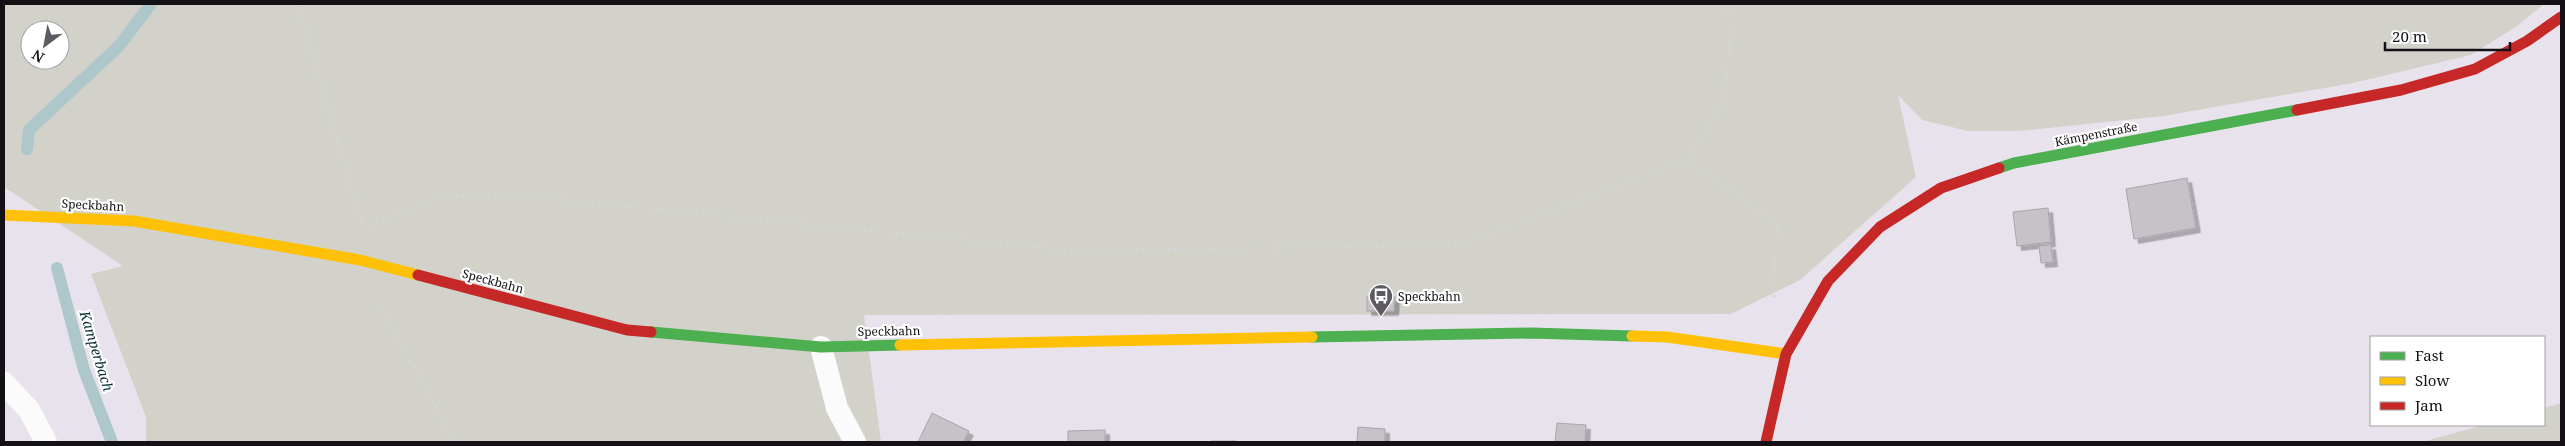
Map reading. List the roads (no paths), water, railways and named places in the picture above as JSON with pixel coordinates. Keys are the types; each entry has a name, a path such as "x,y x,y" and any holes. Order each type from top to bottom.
{"street":[{"name":"Kämpenstraße","path":"1766,442 1786,354 1828,281 1880,227 1942,188 2014,163 2401,90 2475,69 2527,41 2561,17"},
{"name":"Speckbahn","path":"4,215 134,221 360,260 627,330 820,346 1532,333 1667,337 1786,354"}],"lane":[{"path":"820,346 837,408 855,442"},
{"path":"4,383 29,410 46,442"}],"waterway":[{"name":"Kamperbach","path":"27,149 29,130 119,46 151,4"},
{"name":"Kamperbach","path":"57,268 84,370 112,442"}],"place":[{"name":"Speckbahn","path":"1381,317"}]}
